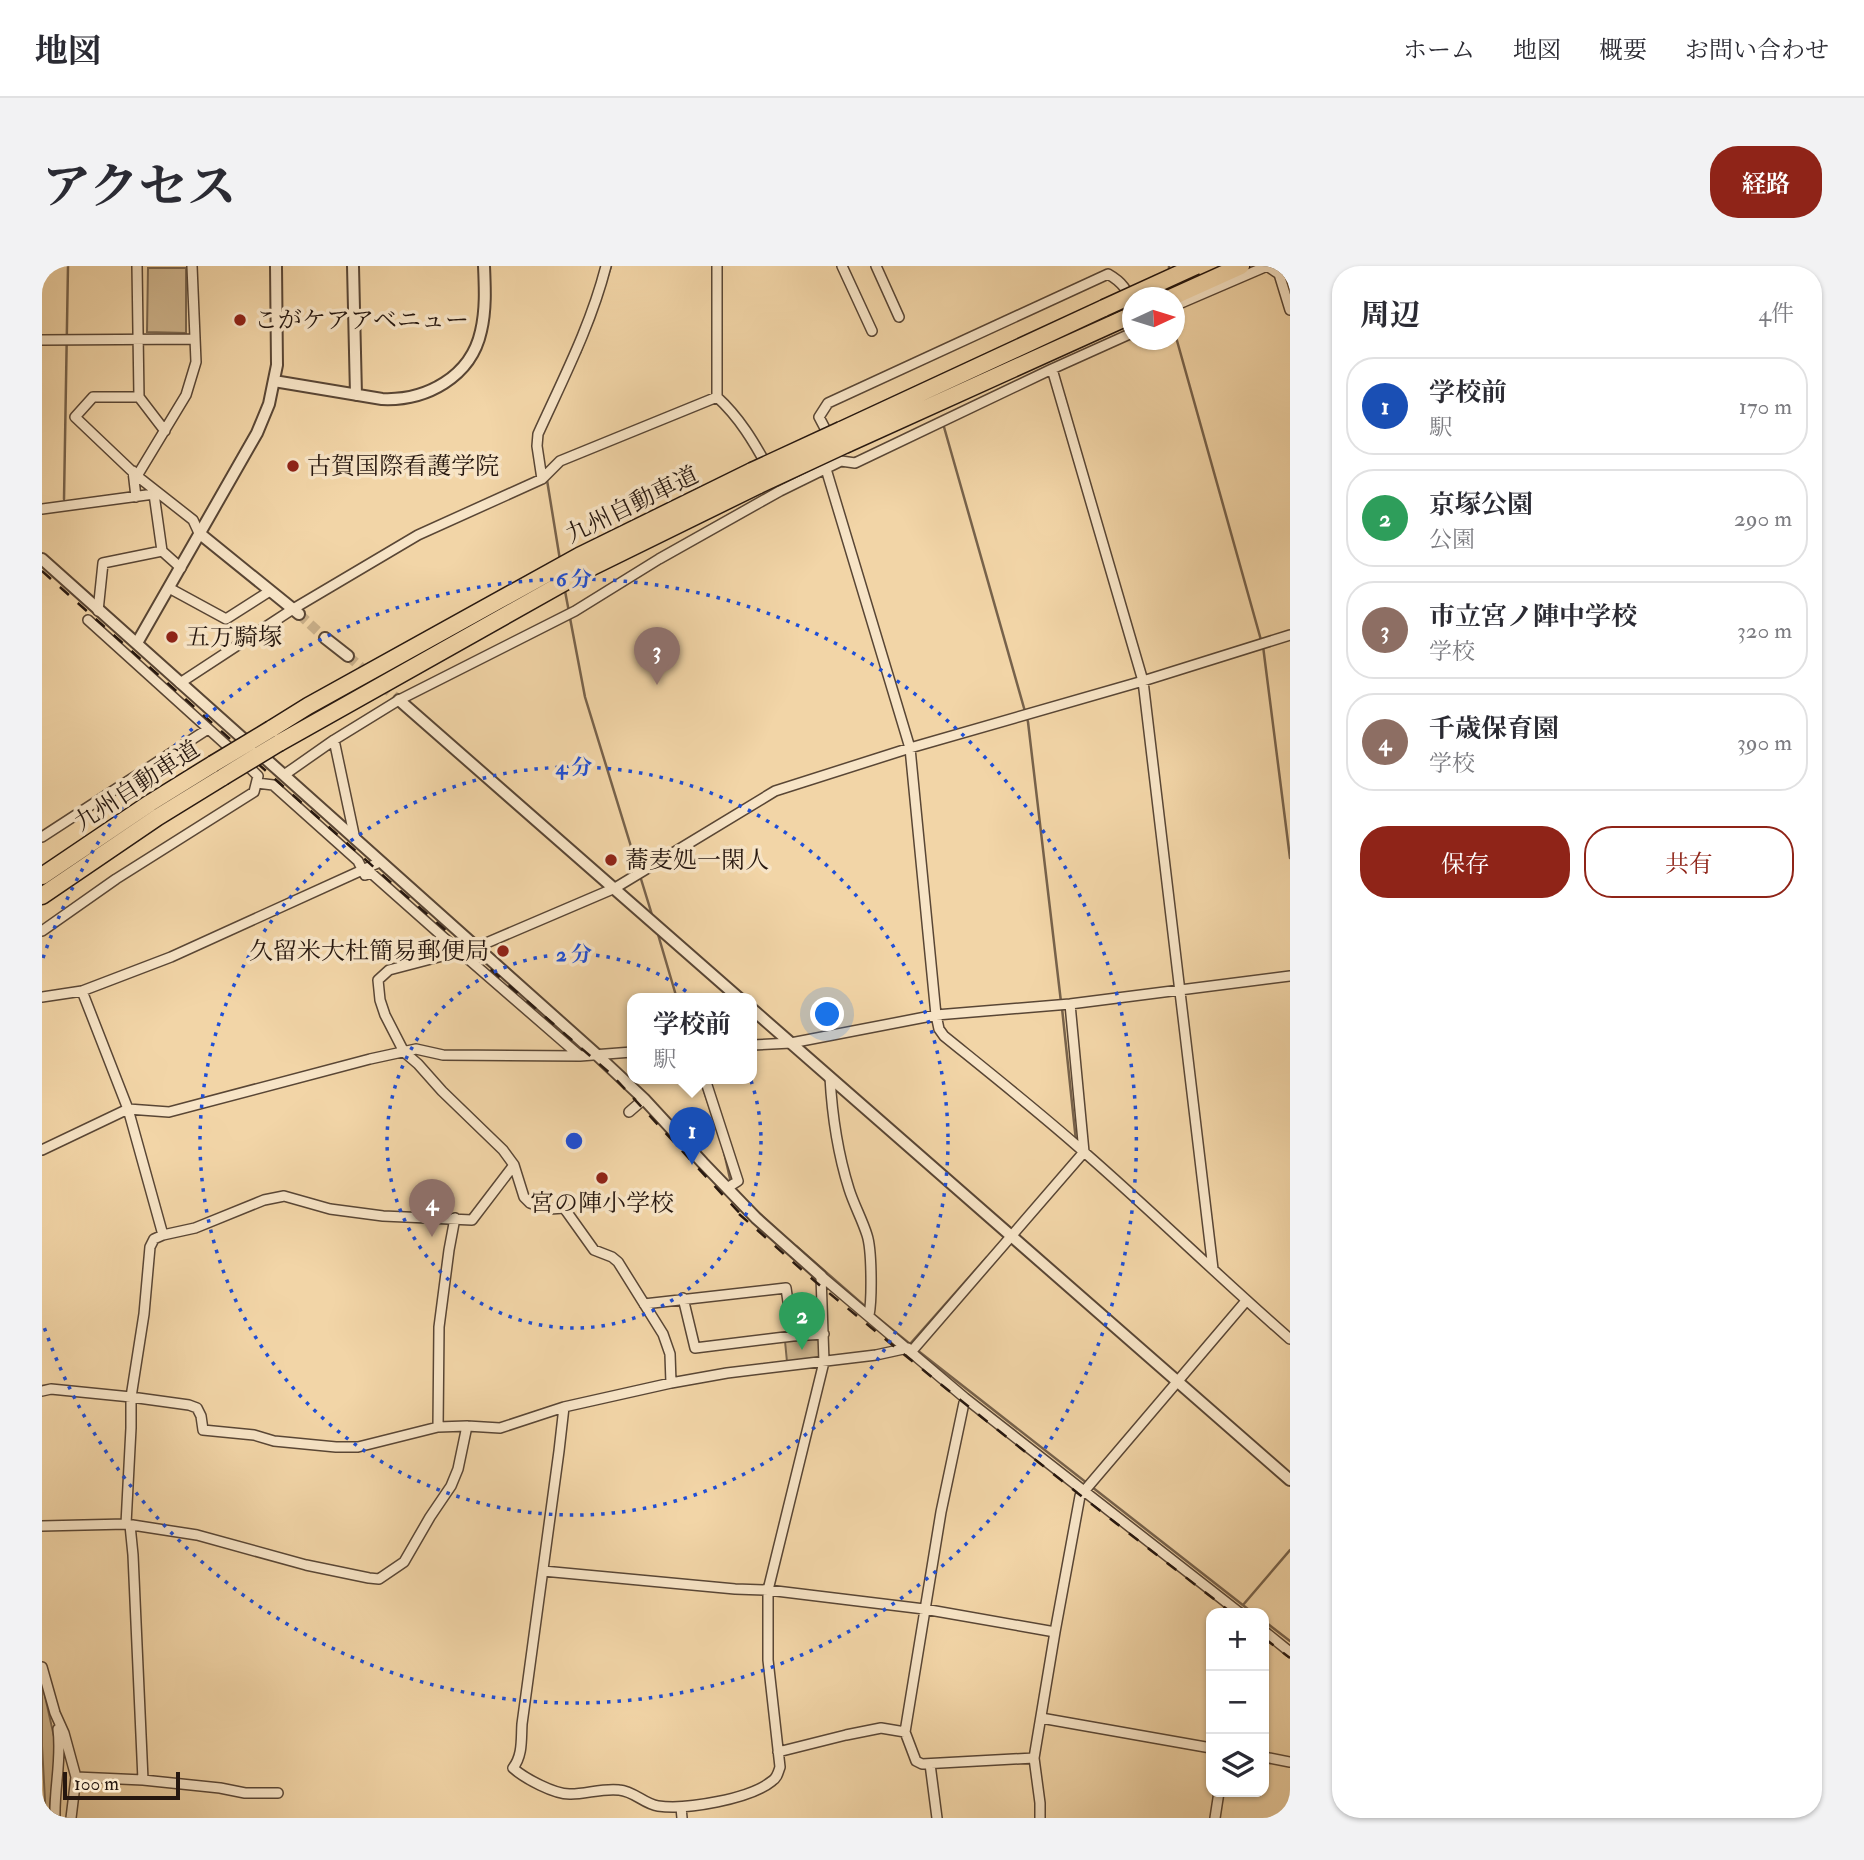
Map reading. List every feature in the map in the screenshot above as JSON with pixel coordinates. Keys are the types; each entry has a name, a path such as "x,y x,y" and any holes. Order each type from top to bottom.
{"highway":[{"name":"九州自動車道","path":"42,896 158,817 271,729 579,556 844,437 1104,308 1196,266"},
{"path":"1185,291 1241,266"},
{"name":"九州自動車道","path":"844,437 1122,320"},
{"name":"九州自動車道","path":"42,876 150,803 279,743 756,478"}],"street":[{"path":"137,266 139,397 165,431"},
{"path":"136,497 135,473 165,431 186,394 196,362 192,266"},
{"path":"137,643 257,433 269,404 277,346 275,266"},
{"path":"353,266 356,395"},
{"path":"274,381 398,400 416,397 443,384 472,354 481,333 485,307 484,266"},
{"path":"542,479 538,434 586,331 606,266"},
{"path":"717,266 718,397 732,411 780,491"},
{"path":"842,266 872,331"},
{"path":"876,266 899,317"},
{"path":"1185,301 1267,266 1279,274 1290,310"},
{"path":"1279,274 1290,271"},
{"path":"841,461 819,417 828,403 1108,274 1124,287"},
{"path":"284,775 399,699 575,611 659,559 780,491 841,461 855,463 1122,338"},
{"path":"42,340 195,339"},
{"path":"1052,369 1143,681 1213,1269"},
{"path":"139,397 93,397 75,417 157,494 193,520 200,533 296,612"},
{"path":"180,683 418,535 542,479 560,461 718,397"},
{"path":"826,469 910,748 939,1029 944,1036 1084,1152 1290,1339"},
{"path":"42,509 157,494"},
{"path":"157,494 162,551 181,568"},
{"path":"98,611 103,563 162,551"},
{"path":"42,559 627,1083"},
{"path":"169,588 226,619 270,591"},
{"path":"42,931 116,879 254,792 257,783 258,776 255,772 88,620"},
{"path":"671,1383 670,1354 663,1334 618,1262 594,1250 564,1208 538,1206 524,1197 514,1165 503,1150 404,1052 385,1015 378,980 389,970 477,947 615,888 775,791 1290,635"},
{"path":"325,638 348,656"},
{"path":"399,699 733,993"},
{"path":"42,837 208,729"},
{"path":"334,740 355,839"},
{"path":"257,783 273,785 358,861 365,875 371,873 580,1056"},
{"path":"42,997 82,991 171,957 380,862"},
{"path":"757,1045 791,1043 936,1015 1070,1004 1290,976"},
{"path":"82,991 128,1109 163,1234"},
{"path":"42,1391 131,1396 189,1405 197,1408 201,1416 202,1430 254,1435 274,1441 351,1448 438,1427 500,1428 564,1407 727,1373 909,1350 1084,1152 1070,1004"},
{"path":"757,1014 1290,1480"},
{"path":"42,1150 128,1109 169,1112 416,1049 443,1055 580,1056 627,1052"},
{"path":"830,1077 831,1104 845,1177 869,1240 872,1303 869,1315"},
{"path":"628,1084 756,1218 821,1276 965,1398 1234,1608"},
{"path":"707,1084 738,1181 727,1188"},
{"path":"629,1112 644,1099"},
{"path":"143,1780 133,1555 128,1525 131,1396 144,1314 150,1247 154,1239 163,1234 195,1228 264,1200 284,1196 330,1209 383,1216 472,1220 514,1165"},
{"path":"438,1427 439,1327 455,1218"},
{"path":"564,1407 522,1724 521,1751 513,1768 560,1794 616,1789 626,1791 653,1805 681,1807 735,1798 767,1784 777,1777 780,1767 768,1660 768,1590 824,1362 821,1276"},
{"path":"644,1304 786,1288 793,1336"},
{"path":"683,1298 695,1348 824,1334"},
{"path":"1040,1818 1034,1758 1080,1496 1246,1301"},
{"path":"965,1398 946,1486 905,1732 916,1761 922,1764 1034,1758"},
{"path":"42,1526 128,1525 197,1535 306,1565 379,1579 404,1562 451,1486 458,1469 467,1426"},
{"path":"543,1571 768,1590 924,1609 1055,1632"},
{"path":"1269,1635 1290,1652"},
{"path":"42,1667 59,1738 60,1763 55,1793 55,1818"},
{"path":"55,1713 64,1733 76,1777 71,1818"},
{"path":"1041,1718 1206,1747"},
{"path":"778,1752 881,1728 905,1732"},
{"path":"1269,1759 1290,1762"},
{"path":"930,1764 937,1818"},
{"path":"76,1777 143,1780 245,1793 278,1793"},
{"path":"1215,1818 1218,1797"},
{"path":"681,1807 682,1818"}],"shaded area":[{"path":"148,268 186,268 186,333 147,332"},
{"path":"819,1338 819,1359 787,1362 785,1341"},
{"path":"42,1683 57,1750 50,1804 51,1818 46,1818"}],"waterway":[{"path":"64,499 68,266"},
{"path":"606,281 611,266"},
{"path":"1169,266 1169,273"},
{"path":"580,353 594,317"},
{"path":"1180,350 1261,640"},
{"path":"944,427 1028,722 1061,1002"},
{"path":"547,480 560,560"},
{"path":"565,591 569,612"},
{"path":"570,618 585,697 653,918"},
{"path":"1263,646 1290,858"},
{"path":"657,931 675,993"},
{"path":"1062,1008 1076,1141"},
{"path":"702,1084 717,1129"},
{"path":"724,1152 731,1183"},
{"path":"744,1199 775,1228"},
{"path":"796,1246 867,1308"},
{"path":"872,1313 910,1344 987,1257"},
{"path":"917,1350 1247,1608"},
{"path":"1243,1605 1290,1550"},
{"path":"1269,1625 1290,1641"}],"tunnel":[{"path":"299,614 325,638"},
{"path":"348,656 399,700"}],"railway":[{"path":"42,571 396,887 612,1075 746,1220"},
{"path":"739,1214 812,1279 924,1371 1226,1608"},
{"path":"1269,1642 1290,1658"}],"place":[{"name":"こがケアアベニュー","path":"240,320"},
{"name":"古賀国際看護学院","path":"293,466"},
{"name":"五万騎塚","path":"172,637"},
{"name":"市立宮ノ陣中学校","path":"657,685"},
{"name":"蕎麦処一閑人","path":"611,860"},
{"name":"久留米大杜簡易郵便局","path":"503,951"},
{"name":"学校前","path":"692,1165"},
{"name":"宮の陣小学校","path":"602,1178"},
{"name":"千歳保育園","path":"432,1237"},
{"name":"京塚公園","path":"802,1350"}]}
